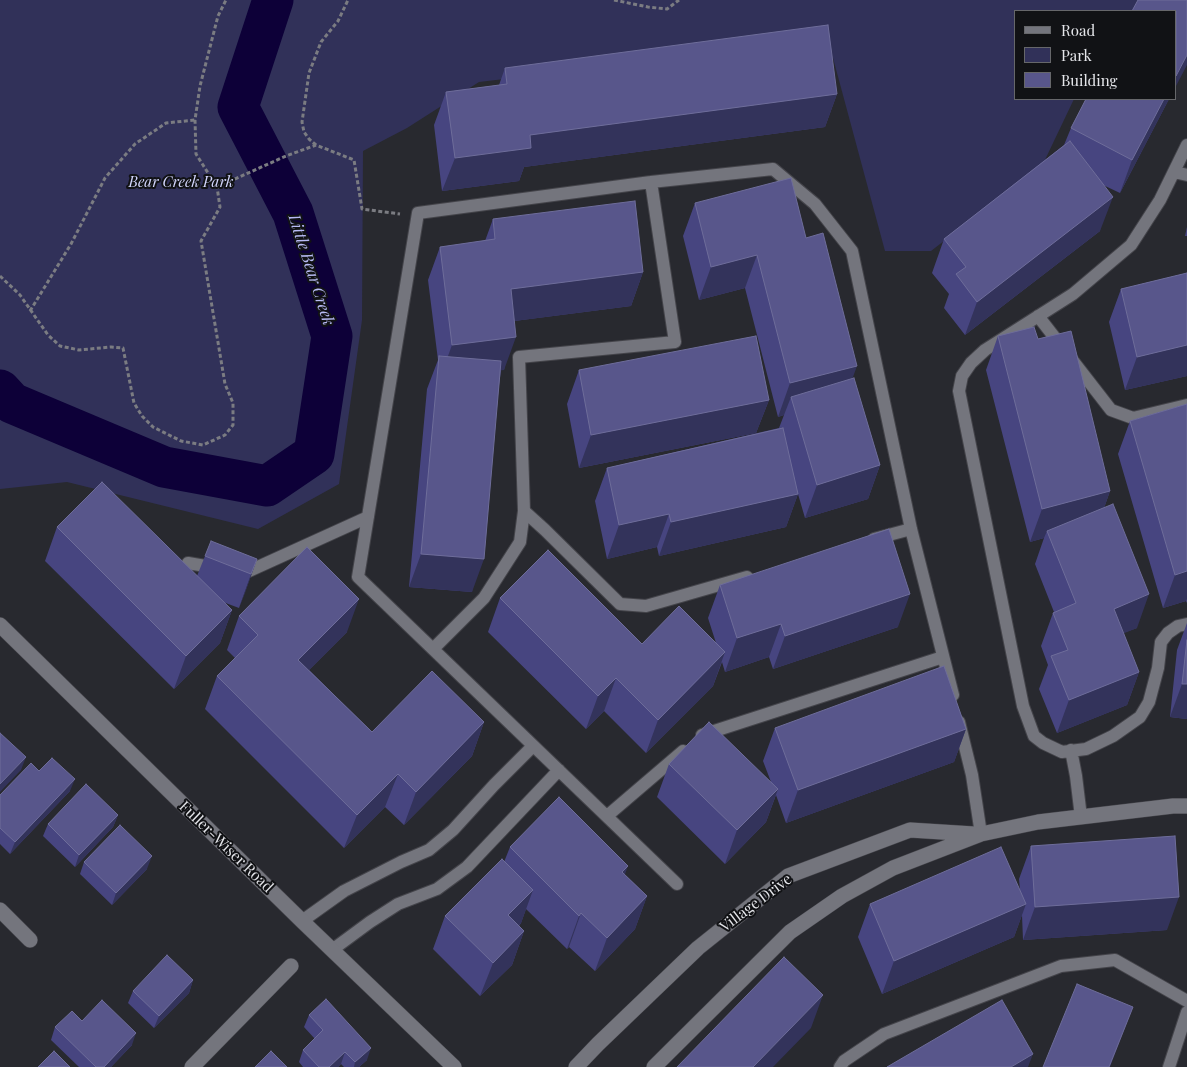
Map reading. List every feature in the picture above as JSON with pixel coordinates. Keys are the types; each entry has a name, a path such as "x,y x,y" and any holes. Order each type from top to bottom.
{"street":[{"name":"Fuller-Wiser Road","path":"0,625 454,1067"},
{"name":"Village Drive","path":"654,1067 790,932 842,896 893,868 981,834 1038,822 1187,806"},
{"name":"Village Drive","path":"576,1067 698,948 788,876 910,830 981,834"},
{"path":"0,910 30,940"},
{"path":"192,1067 290,966"}],"lane":[{"path":"1187,145 1160,200 1131,245 1073,294 985,350 972,362 962,376 960,391 1024,706 1034,736 1043,743 1062,752 1086,749 1113,736 1140,717 1149,702 1158,668 1161,642 1168,633 1178,626 1187,624"},
{"path":"677,884 358,577 418,213 651,182 773,169 815,204 852,251 911,529 972,775 981,834"},
{"path":"1174,172 1187,175"},
{"path":"433,649 484,598 520,542 524,510 519,357 675,342 651,182"},
{"path":"1038,316 1111,410 1132,418 1187,405"},
{"path":"524,510 620,604 646,606 759,573"},
{"path":"188,563 249,571 368,517"},
{"path":"863,543 911,529"},
{"path":"607,816 702,734 943,657"},
{"path":"302,921 344,891 429,850 453,830 533,746"},
{"path":"1071,750 1081,817"},
{"path":"332,950 398,904 437,889 467,867 559,770"},
{"path":"840,1067 844,1062 884,1034 1062,966 1115,960 1187,1001"},
{"path":"1169,1067 1187,1012"}],"path":[{"path":"0,276 20,295 48,335 60,346 79,350 111,347 123,348 134,403 142,416 153,427 181,442 204,445 225,435 233,425 233,402 225,384 201,242 220,207 217,187 196,154 195,120 202,77 218,16 226,0"},
{"path":"348,0 338,21 321,42 309,73 302,122 304,132 316,145 354,160 362,209 395,214 418,213"},
{"path":"614,0 667,9 679,0"},
{"path":"30,311 71,244 105,178 135,144 166,123 195,120"},
{"path":"217,187 286,156 316,145"}],"green space":[{"name":"Bear Creek Park","path":"0,0 1187,0 1187,14 1177,10 1014,10 1014,100 1074,100 1043,164 931,251 885,251 833,58 811,44 479,82 407,128 363,151 362,320 339,484 258,529 67,482 0,489"}],"building":[{"path":"1138,0 1187,0 1187,55 1177,74 1177,10 1133,10"},
{"path":"828,25 837,94 530,135 531,148 455,158 446,92 507,84 505,68"},
{"path":"1085,100 1163,100 1132,160 1071,128"},
{"path":"1070,141 1113,197 977,302 956,274 966,267 944,239"},
{"path":"791,178 806,238 823,233 857,366 790,383 757,255 711,267 695,203"},
{"path":"635,201 643,272 511,289 516,337 452,345 440,247 495,239 493,219"},
{"path":"1187,273 1187,345 1137,357 1121,289"},
{"path":"1034,327 1038,339 1071,331 1110,491 1042,509 998,336"},
{"path":"756,336 769,400 591,435 579,370"},
{"path":"439,356 501,361 484,559 421,554"},
{"path":"854,378 880,465 817,485 791,397"},
{"path":"1187,404 1187,571 1175,575 1130,421"},
{"path":"783,428 798,494 671,522 669,514 619,525 607,468"},
{"path":"102,482 232,610 186,656 57,527"},
{"path":"1113,504 1149,594 1114,609 1139,672 1069,700 1051,656 1068,650 1053,613 1076,603 1047,531"},
{"path":"889,529 910,594 785,636 781,624 737,638 720,585"},
{"path":"211,541 257,559 251,574 205,556"},
{"path":"307,547 359,599 298,660 372,732 432,671 484,722 416,792 398,774 357,815 217,676 258,635 239,616"},
{"path":"548,550 642,644 679,606 725,652 658,720 616,678 598,696 500,598"},
{"path":"1187,640 1187,684 1182,684"},
{"path":"944,666 966,729 798,790 775,728"},
{"path":"709,722 778,789 737,830 669,764"},
{"path":"0,733 26,757 0,784"},
{"path":"52,758 75,779 15,842 0,828 0,795 31,763 39,771"},
{"path":"86,784 118,815 79,855 48,824"},
{"path":"559,797 628,866 622,872 647,896 607,938 581,913 579,916 510,847"},
{"path":"120,825 152,856 116,893 84,862"},
{"path":"1175,836 1179,897 1035,907 1031,846"},
{"path":"1001,847 1026,904 894,961 870,904"},
{"path":"502,859 533,890 508,915 524,931 493,963 445,916"},
{"path":"167,955 193,980 159,1016 133,991"},
{"path":"784,957 823,995 753,1067 677,1067"},
{"path":"1077,984 1133,1007 1109,1067 1043,1067"},
{"path":"326,999 371,1048 355,1062 345,1052 329,1067 319,1067 303,1050 323,1030 309,1015"},
{"path":"102,1000 136,1033 104,1067 96,1067 55,1027 72,1011 82,1021"},
{"path":"1002,1000 1033,1054 1011,1067 887,1067"},
{"path":"54,1051 70,1067 38,1067"},
{"path":"271,1051 287,1067 255,1067"}],"waterway":[{"name":"Little Bear Creek","path":"0,390 12,403 164,467 267,486 314,454 332,336 293,213 238,107 273,0"}]}
